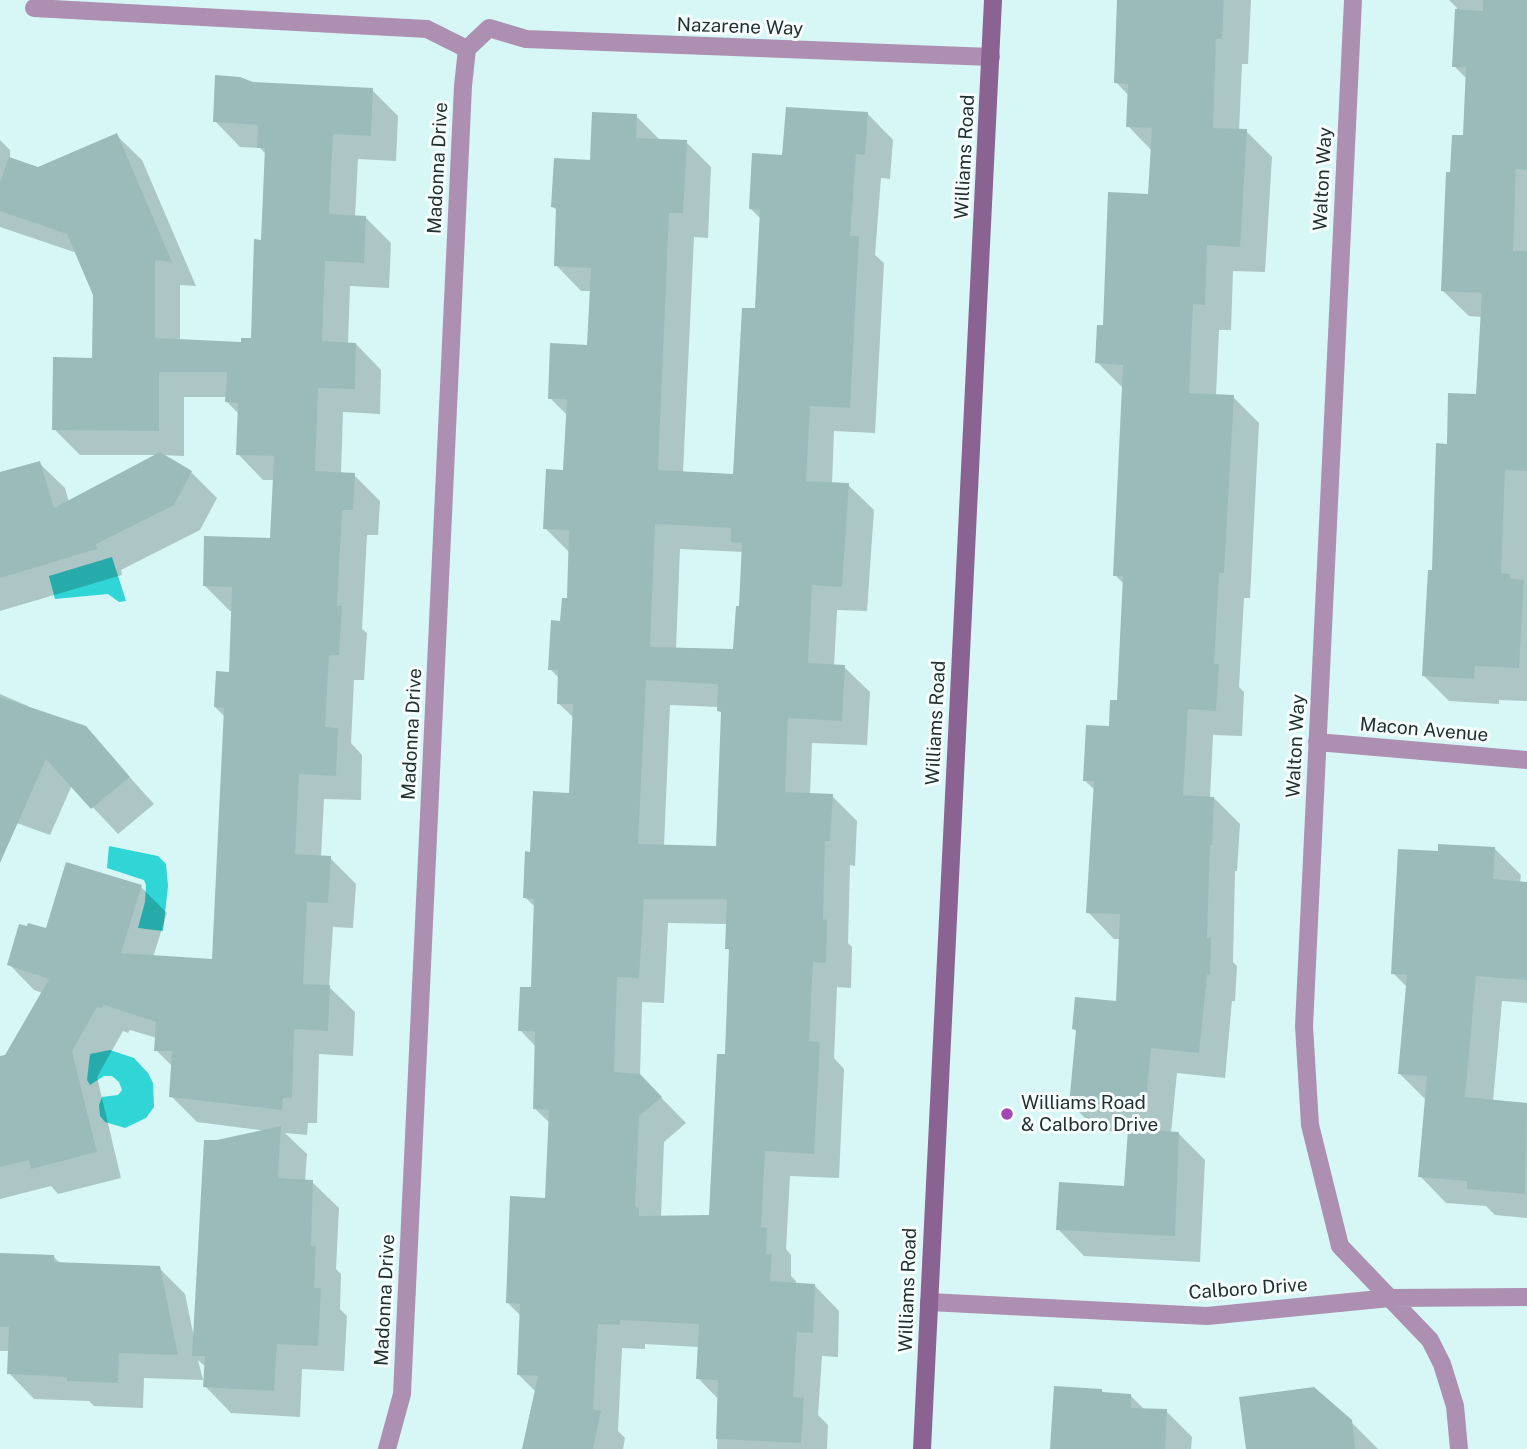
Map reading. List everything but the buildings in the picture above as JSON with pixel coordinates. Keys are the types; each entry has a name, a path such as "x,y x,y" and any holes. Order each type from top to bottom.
{"street":[{"name":"Williams Road","path":"922,1449 993,0"},
{"name":"Walton Way","path":"1353,0 1304,1026 1310,1125 1340,1246 1430,1340 1442,1364 1455,1406 1459,1449"},
{"path":"34,8 427,29 467,49"},
{"name":"Nazarene Way","path":"467,49 489,28 526,39 991,57"},
{"name":"Madonna Drive","path":"387,1449 402,1394 467,49"},
{"name":"Macon Avenue","path":"1317,742 1527,760"},
{"name":"Calboro Drive","path":"929,1302 1208,1316 1390,1298 1527,1297"}],"water":[{"path":"112,557 126,601 119,602 108,594 55,599 49,576"},
{"path":"109,846 158,856 166,864 168,886 163,931 138,928 145,902 146,885 144,880 107,868"},
{"path":"110,1050 134,1058 153,1083 154,1107 146,1118 125,1128 105,1122 100,1116 99,1105 102,1097 118,1095 122,1090 119,1082 112,1076 104,1076 90,1085 87,1080 90,1054"}],"place":[{"name":"Williams Road & Calboro Drive","path":"1007,1114"}]}
